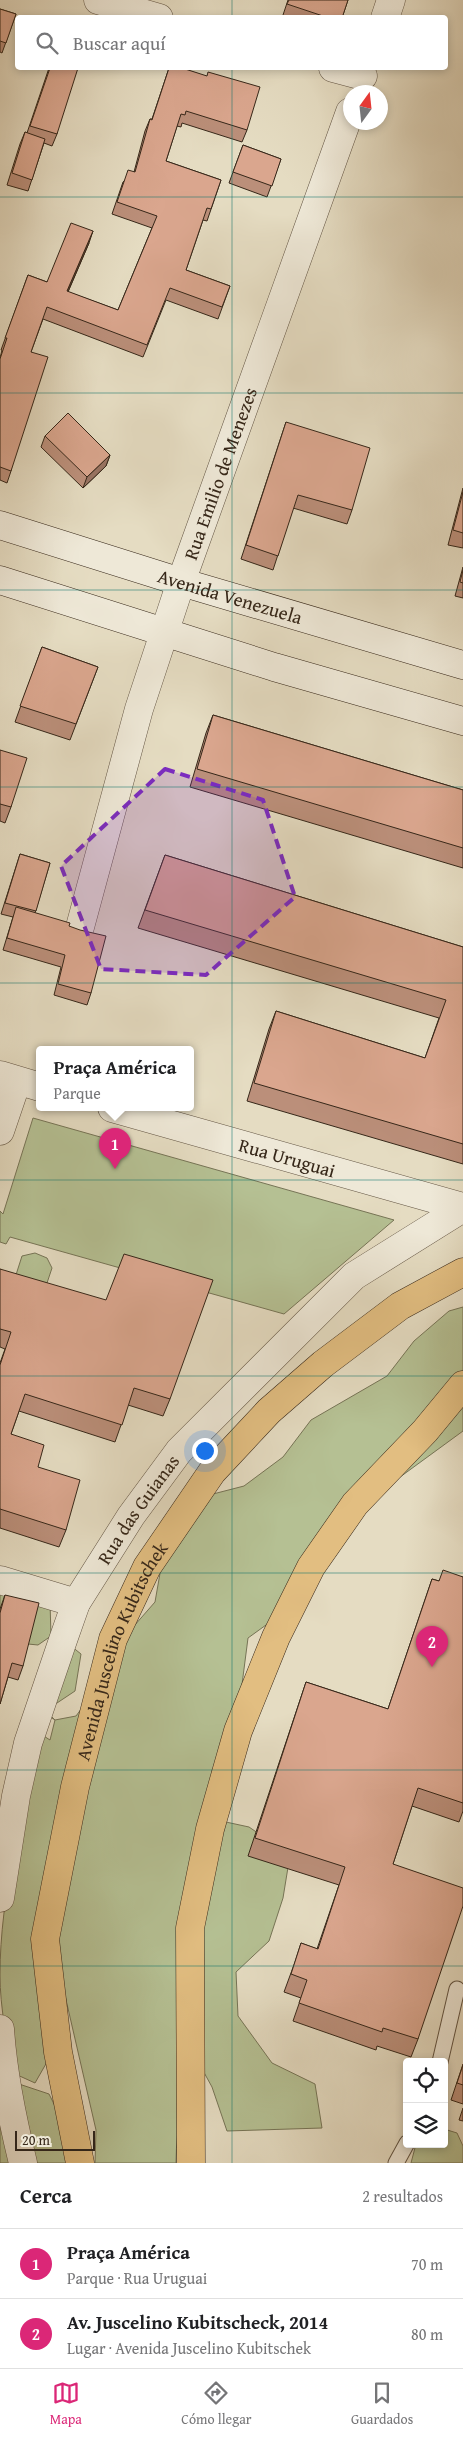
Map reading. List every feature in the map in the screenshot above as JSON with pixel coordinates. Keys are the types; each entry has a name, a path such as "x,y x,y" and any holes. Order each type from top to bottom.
{"main road":[{"name":"Avenida Juscelino Kubitschek","path":"80,2163 58,2052 45,1939 75,1787 113,1639 147,1567 195,1496 212,1472 263,1418 323,1364 400,1306 463,1272"},
{"path":"191,2163 190,1928 210,1828 238,1731 276,1637 310,1567 355,1504 425,1431 463,1385"}],"street":[{"path":"98,0 149,15"},
{"path":"386,15 391,0"},
{"path":"338,70 362,79"},
{"name":"Rua Emilio de Menezes","path":"80,927 139,709 166,633 181,582 344,130"},
{"name":"Avenida Venezuela","path":"0,524 181,582 463,665"},
{"path":"0,580 166,633 463,721"},
{"path":"0,1132 19,1081"},
{"name":"Rua Uruguai","path":"123,1111 463,1207"},
{"name":"Rua das Guianas","path":"0,1898 16,1796 28,1743 76,1603 131,1516 186,1445 354,1276 463,1207"},
{"path":"0,1580 76,1603"},
{"path":"0,2029 1,2067 9,2109 23,2163"}],"lane":[{"path":"441,2058 457,1990"},
{"path":"396,2163 404,2148"}],"highlighted area":[{"path":"165,769 263,800 295,897 206,975 101,969 61,866"}],"green space":[{"path":"33,1118 394,1220 284,1314 10,1237 6,1244 0,1242 0,1211 3,1214"},
{"path":"35,1253 47,1258 52,1268 47,1283 15,1278 22,1256"},
{"path":"463,1307 463,1431 359,1507 284,1612 248,1638 236,1731 212,1770 212,1819 249,1827 290,1855 283,1898 269,1941 236,1972 238,2016 272,2063 315,2084 322,2128 227,2131 212,2087 190,2047 176,2148 176,2163 95,2163 96,2130 61,1978 46,1939 60,1792 42,1938 51,2055 35,2083 13,2073 4,2024 0,1987 4,1914 13,1853 39,1733 50,1740 55,1720 76,1716 102,1681 120,1642 155,1602 162,1562 213,1494 244,1486 283,1457 311,1420 387,1376 414,1341 449,1311"},
{"path":"0,1584 50,1602 51,1636 38,1645 28,1644 0,1623"},
{"path":"71,1646 81,1654 75,1691 54,1705 51,1716 55,1720 43,1712"},
{"path":"13,2082 49,2094 60,2116 73,2163 0,2163 0,2102"},
{"path":"448,2130 457,2133 463,2146 463,2163 411,2163 415,2148 448,2148"}],"building":[{"path":"289,0 348,0 343,15 320,15 287,4"},
{"path":"0,9 16,14 6,43 0,41"},
{"path":"49,70 77,70 57,134 30,126"},
{"path":"168,70 188,70 207,76 208,72 260,87 247,130 186,111 185,115 181,114 166,161 221,180 211,209 207,208 186,270 230,286 222,307 170,288 147,345 47,307 31,352 48,357 11,471 0,467 0,359 7,338 5,338 28,275 47,282 71,223 93,231 67,291 118,310 157,216 117,202 128,170 135,172 150,119 152,120"},
{"path":"25,132 45,139 32,180 12,173"},
{"path":"243,145 281,159 272,186 233,172"},
{"path":"68,413 110,455 87,477 45,436"},
{"path":"286,422 370,448 352,510 298,495 278,556 246,545"},
{"path":"463,492 463,533 453,530"},
{"path":"463,570 463,583 460,582"},
{"path":"42,647 98,667 76,724 20,706"},
{"path":"213,715 463,790 463,848 197,769"},
{"path":"0,750 27,758 11,807 0,804"},
{"path":"20,854 50,863 36,911 5,903"},
{"path":"165,855 463,947 463,1144 254,1083 276,1011 425,1058 446,1000 145,910"},
{"path":"16,907 70,923 69,926 80,930 106,936 91,993 58,984 65,955 7,938"},
{"path":"124,1254 213,1280 170,1399 134,1388 122,1425 25,1394 11,1434 44,1445 38,1467 80,1480 66,1530 0,1509 0,1365 11,1332 0,1329 0,1269 106,1300"},
{"path":"443,1570 463,1577 463,1803 418,1788 393,1864 463,1888 463,1906 418,2039 383,2028 382,2032 299,2003 307,1980 291,1974 301,1943 318,1949 345,1867 255,1838 306,1682 388,1709 432,1579 439,1581"},
{"path":"5,1595 39,1603 23,1666 12,1663 0,1704 0,1613"},
{"path":"463,2065 463,2085 457,2083"}],"place":[{"name":"Praça América","path":"115,1169"},
{"name":"Av. Juscelino Kubitscheck, 2014","path":"432,1667"}]}
